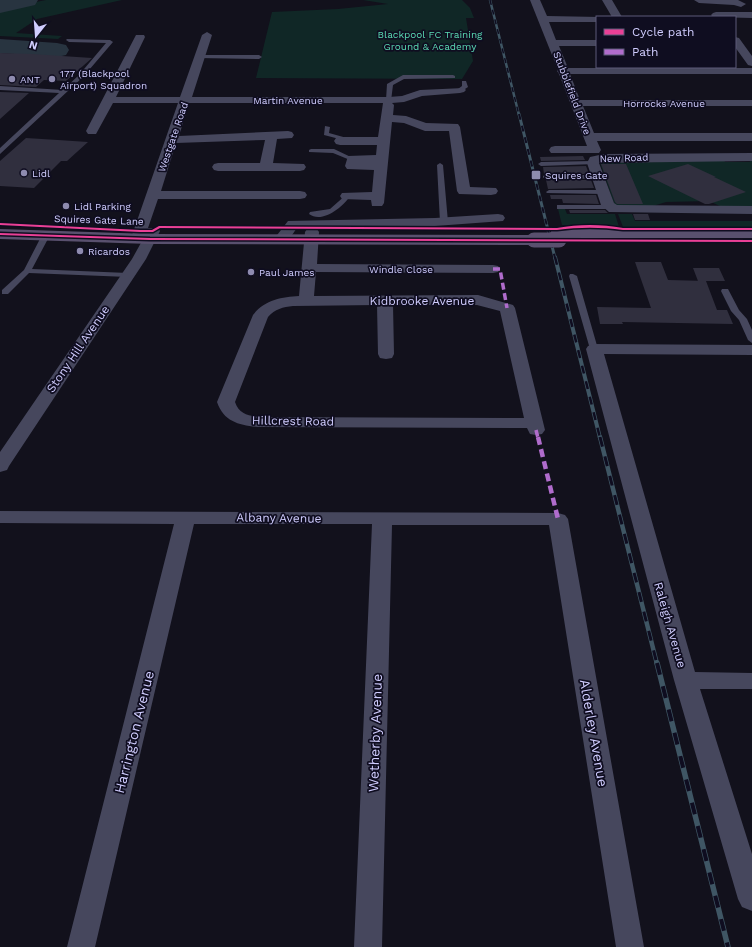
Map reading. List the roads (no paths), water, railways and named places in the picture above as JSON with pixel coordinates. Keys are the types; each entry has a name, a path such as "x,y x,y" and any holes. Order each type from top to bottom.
{"main road":[{"name":"Squires Gate Lane","path":"0,224 145,235"},
{"name":"Squires Gate Lane","path":"0,234 558,237 752,233"},
{"name":"Squires Gate Lane","path":"558,237 752,241"}],"street":[{"name":"Stubblefield Drive","path":"534,0 553,43 562,71 595,150 555,150"},
{"path":"607,0 616,16"},
{"path":"701,1 740,3"},
{"path":"701,1 717,16 752,15"},
{"path":"543,19 596,19"},
{"name":"Westgate Road","path":"145,235 153,195 208,35"},
{"path":"92,131 140,36"},
{"path":"736,42 752,43"},
{"path":"736,42 752,63"},
{"path":"553,43 596,43"},
{"path":"111,66 126,66"},
{"path":"562,71 752,70"},
{"name":"Martin Avenue","path":"109,100 388,100 404,99 420,93 437,97 462,86"},
{"path":"347,196 377,200 388,100"},
{"name":"Horrocks Avenue","path":"576,103 752,103"},
{"path":"86,118 99,118"},
{"path":"387,118 406,120 426,127 454,127 464,191 491,191"},
{"path":"266,167 272,135"},
{"path":"172,140 288,135"},
{"path":"589,137 752,137"},
{"path":"340,141 384,141"},
{"name":"New Road","path":"609,207 602,192 593,164 594,160 604,158 752,157"},
{"path":"352,159 351,166 382,163"},
{"path":"218,167 300,167"},
{"path":"153,195 300,195"},
{"path":"609,207 620,210 752,210"},
{"path":"284,235 293,224 444,222 498,218"},
{"name":"Stony Hill Avenue","path":"0,466 128,275 145,235"},
{"path":"306,300 312,235"},
{"name":"Windle Close","path":"309,268 494,269"},
{"name":"Kidbrooke Avenue","path":"306,300 478,300 507,308 535,427"},
{"name":"Hillcrest Road","path":"306,300 278,303 269,307 261,315 226,402 228,409 234,416 241,420 258,422 535,427"},
{"path":"385,301 386,354"},
{"path":"594,349 752,350"},
{"name":"Raleigh Avenue","path":"594,349 686,680 752,899"},
{"name":"Albany Avenue","path":"0,517 558,519"},
{"name":"Harrington Avenue","path":"81,947 186,517"},
{"name":"Wetherby Avenue","path":"368,947 382,519"},
{"name":"Alderley Avenue","path":"558,519 630,947"},
{"path":"686,680 752,681"}],"lane":[{"path":"0,152 86,70 110,42 69,40"},
{"path":"200,57 260,57"},
{"path":"388,100 390,84 403,77 453,77"},
{"path":"0,88 64,92"},
{"path":"327,127 326,134 353,141"},
{"path":"311,151 334,151 352,159"},
{"path":"541,164 593,164"},
{"path":"440,165 444,222"},
{"path":"545,177 598,177"},
{"path":"550,192 602,192"},
{"path":"314,214 326,214 342,204 347,196"},
{"path":"560,207 609,207"},
{"path":"5,292 27,271 46,235"},
{"path":"27,271 128,275"},
{"path":"573,276 594,349"},
{"path":"725,291 735,311 743,319 752,340"}],"railway":[{"path":"490,0 519,115"},
{"path":"519,114 555,258"},
{"path":"555,257 600,438"},
{"path":"600,437 657,664"},
{"path":"657,663 728,947"}],"place":[{"name":"ANT","path":"12,79"},
{"name":"177 (Blackpool Airport) Squadron","path":"52,79"},
{"name":"Lidl","path":"24,173"},
{"name":"Squires Gate","path":"536,175"},
{"name":"Lidl Parking","path":"66,206"},
{"name":"Ricardos","path":"80,251"},
{"name":"Paul James","path":"251,272"}],"park label":[{"name":"Blackpool FC Training Ground & Academy","path":"430,40"}]}
